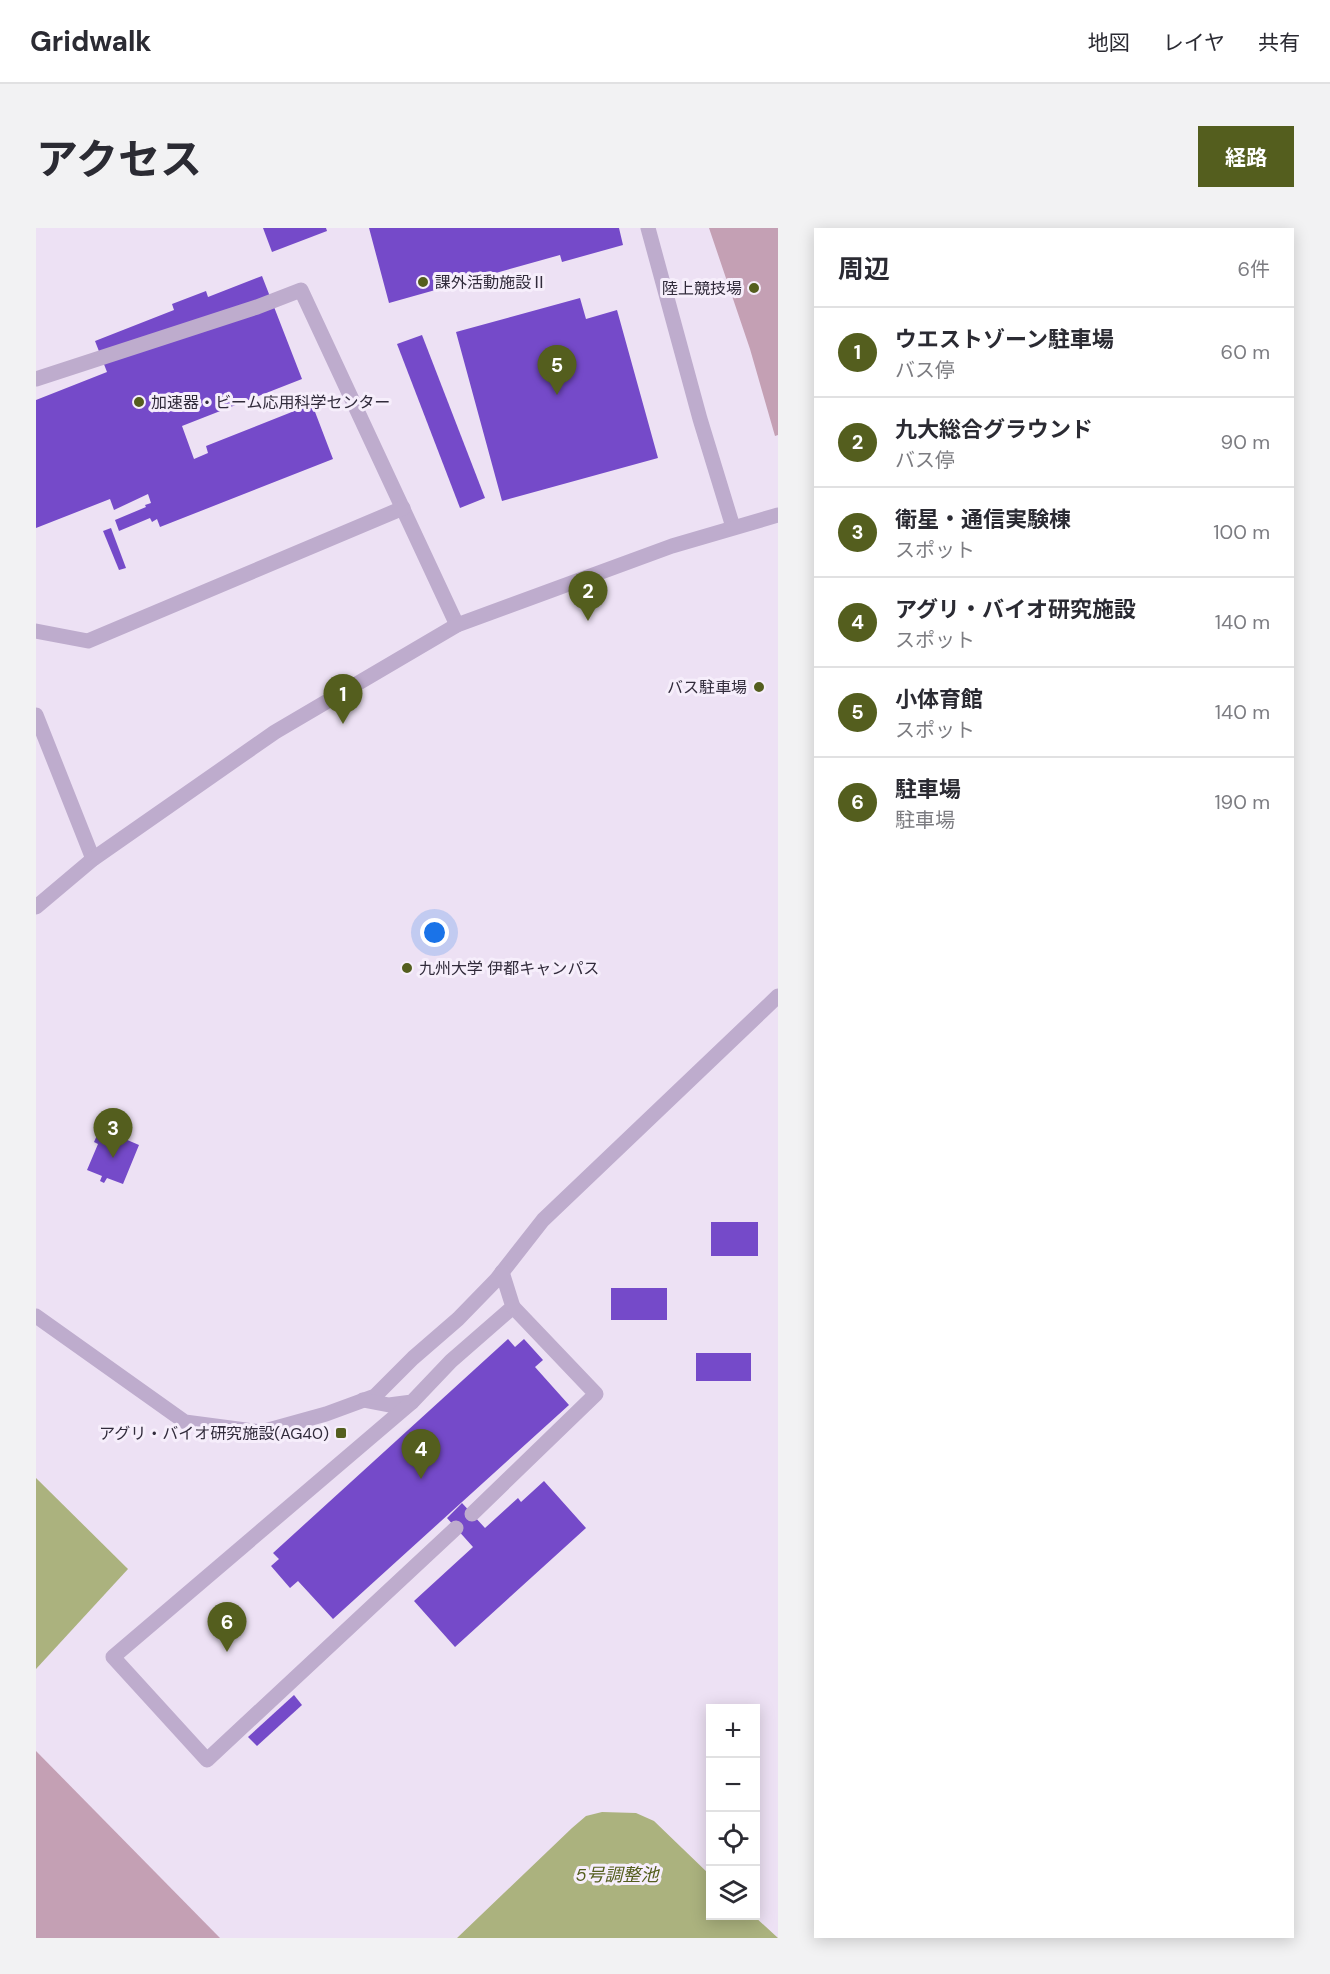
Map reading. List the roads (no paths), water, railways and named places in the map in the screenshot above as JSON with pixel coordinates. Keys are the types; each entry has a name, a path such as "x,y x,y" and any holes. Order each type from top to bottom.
{"lane":[{"path":"648,228 700,419 733,527"},
{"path":"36,379 257,307 301,290 457,625"},
{"path":"36,631 88,641 403,508"},
{"path":"36,907 93,859 275,732 457,625 672,546 778,515"},
{"path":"36,715 93,859"},
{"path":"36,1316 186,1422 261,1432 326,1414 375,1396 413,1358 458,1319 502,1272 543,1220 778,996"},
{"path":"472,1514 596,1394 513,1307 502,1272"},
{"path":"456,1528 207,1760 113,1657 412,1402 451,1361 513,1307"},
{"path":"363,1400 389,1405 412,1402"}],"water":[{"path":"36,1478 128,1569 36,1669"},
{"name":"5号調整池","path":"602,1812 636,1813 654,1821 706,1871 706,1920 758,1920 778,1938 457,1938 586,1816"}],"place":[{"name":"課外活動施設Ⅱ","path":"423,282"},
{"name":"陸上競技場","path":"754,288"},
{"name":"小体育館","path":"557,395"},
{"name":"加速器・ビーム応用科学センター","path":"139,402"},
{"name":"九大総合グラウンド","path":"588,621"},
{"name":"バス駐車場","path":"759,687"},
{"name":"ウエストゾーン駐車場","path":"343,724"},
{"name":"九州大学 伊都キャンパス","path":"407,968"},
{"name":"衛星・通信実験棟","path":"113,1158"},
{"name":"アグリ・バイオ研究施設(AG40)","path":"341,1433"},
{"name":"アグリ・バイオ研究施設","path":"421,1479"},
{"name":"駐車場","path":"227,1652"}]}
